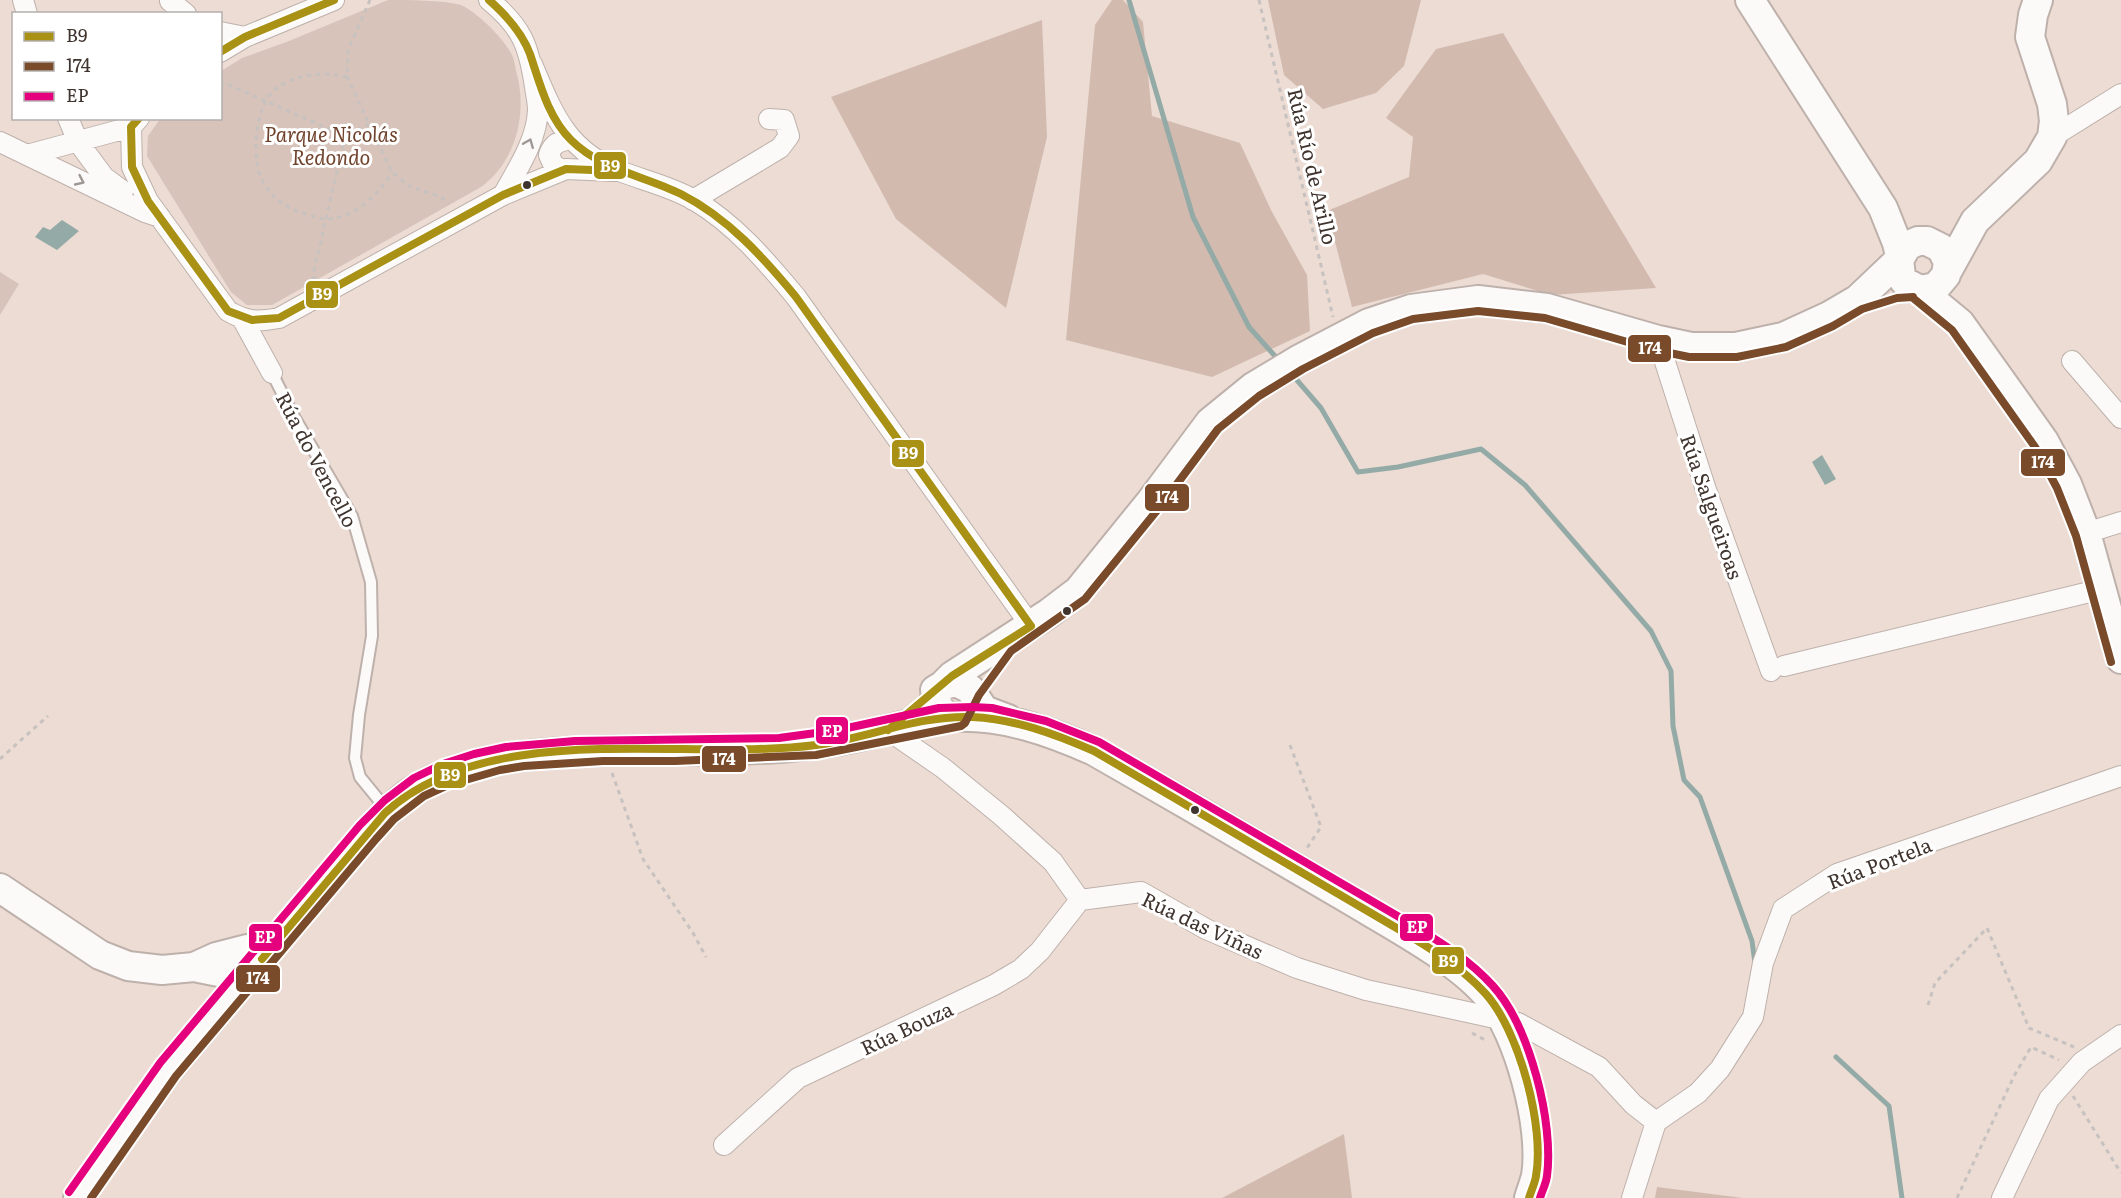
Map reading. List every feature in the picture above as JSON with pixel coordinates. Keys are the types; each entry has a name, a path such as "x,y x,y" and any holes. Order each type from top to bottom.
{"street":[{"path":"170,0 184,12"},
{"path":"222,51 245,38 334,0"},
{"path":"489,0 509,16 530,58 552,113 570,139 619,171 658,184 693,200 729,224 763,258 796,297 1031,626"},
{"path":"503,195 520,165 538,110 530,58 515,0"},
{"path":"1750,0 1883,208 1897,243 1901,276 1960,323 2044,441 2067,484 2086,533 2121,659"},
{"path":"888,730 952,676 1031,626 1078,591 1151,501 1210,422 1253,387 1298,360 1369,323 1411,309 1478,300 1547,308 1658,340 1691,347 1736,347 1784,337 1829,316 1858,299 1895,288 1936,287 1947,273 1974,221 2038,161 2052,137 2054,121 2052,104 2030,37 2038,0"},
{"path":"222,32 245,38"},
{"path":"2052,137 2121,94"},
{"path":"693,200 780,148 789,136 784,120 769,119"},
{"path":"69,120 78,142 104,177 135,199 154,209"},
{"path":"27,155 78,142 135,122 132,167 154,209 228,310 243,320 279,318 503,195 561,170 619,171"},
{"path":"561,170 553,164 549,155 552,146 557,142 570,139"},
{"path":"0,142 154,209"},
{"path":"1883,208 1908,231 1941,248 1948,262 1947,273 1960,323"},
{"path":"1858,299 1900,258 1907,246 1974,221"},
{"name":"Rúa do Vencello","path":"243,320 272,373"},
{"name":"Rúa Salgueiroas","path":"1658,340 1706,490 1777,668 2102,589"},
{"path":"2073,361 2121,418"},
{"path":"2086,533 2121,522"},
{"path":"951,718 1004,643"},
{"path":"951,718 938,706 935,697 943,685 956,682 970,689 984,710 1054,733 1094,751 1293,866 1422,945 1466,975 1488,996 1497,1032 1516,1050 1528,1087 1536,1133 1536,1176 1529,1198"},
{"path":"78,1198 168,1070 247,949 262,959 387,811 419,787 444,775 523,756 603,750 778,748 815,745 951,718 1012,721"},
{"path":"888,730 943,768 1002,816 1053,862 1080,900"},
{"name":"Rúa Portela","path":"1656,1122 1698,1093 1720,1069 1753,1017 1763,963 1784,909 1836,874 2121,776"},
{"path":"0,888 100,955 128,966 162,970 194,967 231,971"},
{"name":"Rúa das Viñas","path":"1080,900 1141,891 1206,929 1297,968 1365,990 1444,1008 1497,1032 1522,1026 1599,1067 1633,1104 1656,1122"},
{"name":"Rúa Bouza","path":"724,1144 798,1078 994,985 1021,969 1040,951 1080,900"},
{"path":"2002,1198 2049,1099 2092,1054 2121,1035"},
{"path":"1632,1198 1656,1122"}],"lane":[{"name":"Rúa do Vencello","path":"272,373 293,415 352,516 371,582 372,636 359,715 355,758 360,777 387,811"}],"path":[{"path":"370,0 348,50 347,77 392,172 409,186 441,197 463,218"},
{"name":"Rúa Río de Arillo","path":"1259,0 1308,202 1331,309 1340,338"},
{"path":"347,77 331,73 314,74 290,80 266,101 256,138 256,160 262,181 275,198 290,210 327,219 357,208 373,198 392,172"},
{"path":"222,82 345,136"},
{"path":"345,136 369,124"},
{"path":"321,295 313,275 345,136"},
{"path":"0,759 48,716"},
{"path":"1290,745 1321,827 1317,836 1293,866"},
{"path":"603,750 643,859 693,933 706,957"},
{"path":"1928,1005 1935,983 1987,928 2029,1028 2092,1054"},
{"path":"1444,1008 1446,1019 1497,1032"},
{"path":"1957,1198 2014,1076 2031,1047 2071,1075 2121,1173"}],"green space":[{"name":"Parque Nicolás Redondo","path":"388,0 435,1 461,5 489,26 513,57 521,102 520,118 511,149 503,164 481,187 272,305 247,305 231,292 147,156 148,136 159,120 222,120 222,70 242,58"},
{"path":"0,272 19,284 0,315"}],"shaded area":[{"path":"1112,0 1123,0 1143,22 1152,116 1240,143 1271,210 1307,275 1310,331 1212,377 1066,340 1095,25"},
{"path":"1268,0 1421,0 1404,66 1376,93 1323,109 1284,75"},
{"path":"1042,20 1047,137 1006,308 896,219 831,97"},
{"path":"1503,33 1656,288 1551,295 1483,274 1352,307 1327,211 1409,177 1413,137 1386,118 1436,49"},
{"path":"1344,1134 1352,1198 1222,1198"},
{"path":"1657,1187 1743,1198 1655,1198"}],"water":[{"path":"62,220 79,231 57,250 35,237 43,227 50,230"},
{"path":"1822,455 1836,479 1825,485 1812,462"}],"waterway":[{"path":"1129,0 1193,217 1249,327 1275,356"},
{"path":"1296,379 1321,408 1358,472 1398,467 1481,449 1525,485 1651,631 1671,671 1673,726 1684,780 1700,797 1752,941 1755,963"},
{"path":"1836,1057 1889,1106 1902,1198"}],"transit line":[{"name":"B9","path":"222,51 245,37 334,0"},
{"name":"B9","path":"489,0 523,38 551,111 571,140 609,166 667,188 698,204 744,240 784,282 1031,626"},
{"name":"B9","path":"137,120 131,127 132,167 148,201 228,311 252,320 279,318 503,195 566,169 619,171"},
{"name":"174","path":"91,1198 176,1076 376,839 394,819 424,796 448,785 500,770 524,766 603,761 675,761 816,755 961,726 965,723 979,695 1011,651 1085,599 1159,508 1218,429 1259,396 1303,369 1373,333 1413,319 1478,311 1545,318 1655,350 1689,357 1737,357 1786,347 1833,326 1862,309 1897,298 1913,297"},
{"name":"174","path":"1913,298 1952,330 2035,447 2057,488 2076,536 2111,662"},
{"name":"B9","path":"888,730 952,676 1031,626"},
{"name":"EP","path":"69,1192 160,1063 360,825 385,800 414,778 443,764 506,747 575,741 779,738 838,730 939,708 973,707 992,708 1046,721 1099,742 1406,921 1474,967 1493,986 1506,1004 1518,1026 1537,1076 1547,1130 1548,1154 1546,1179 1540,1198"},
{"name":"B9","path":"262,959 385,813 428,783 478,764 533,754 591,749 764,749 816,745 913,723 952,717 1004,721 1050,733 1094,751 1411,937 1445,958 1476,984 1497,1009 1509,1030 1527,1080 1537,1132 1538,1156 1535,1179 1529,1198"}]}
